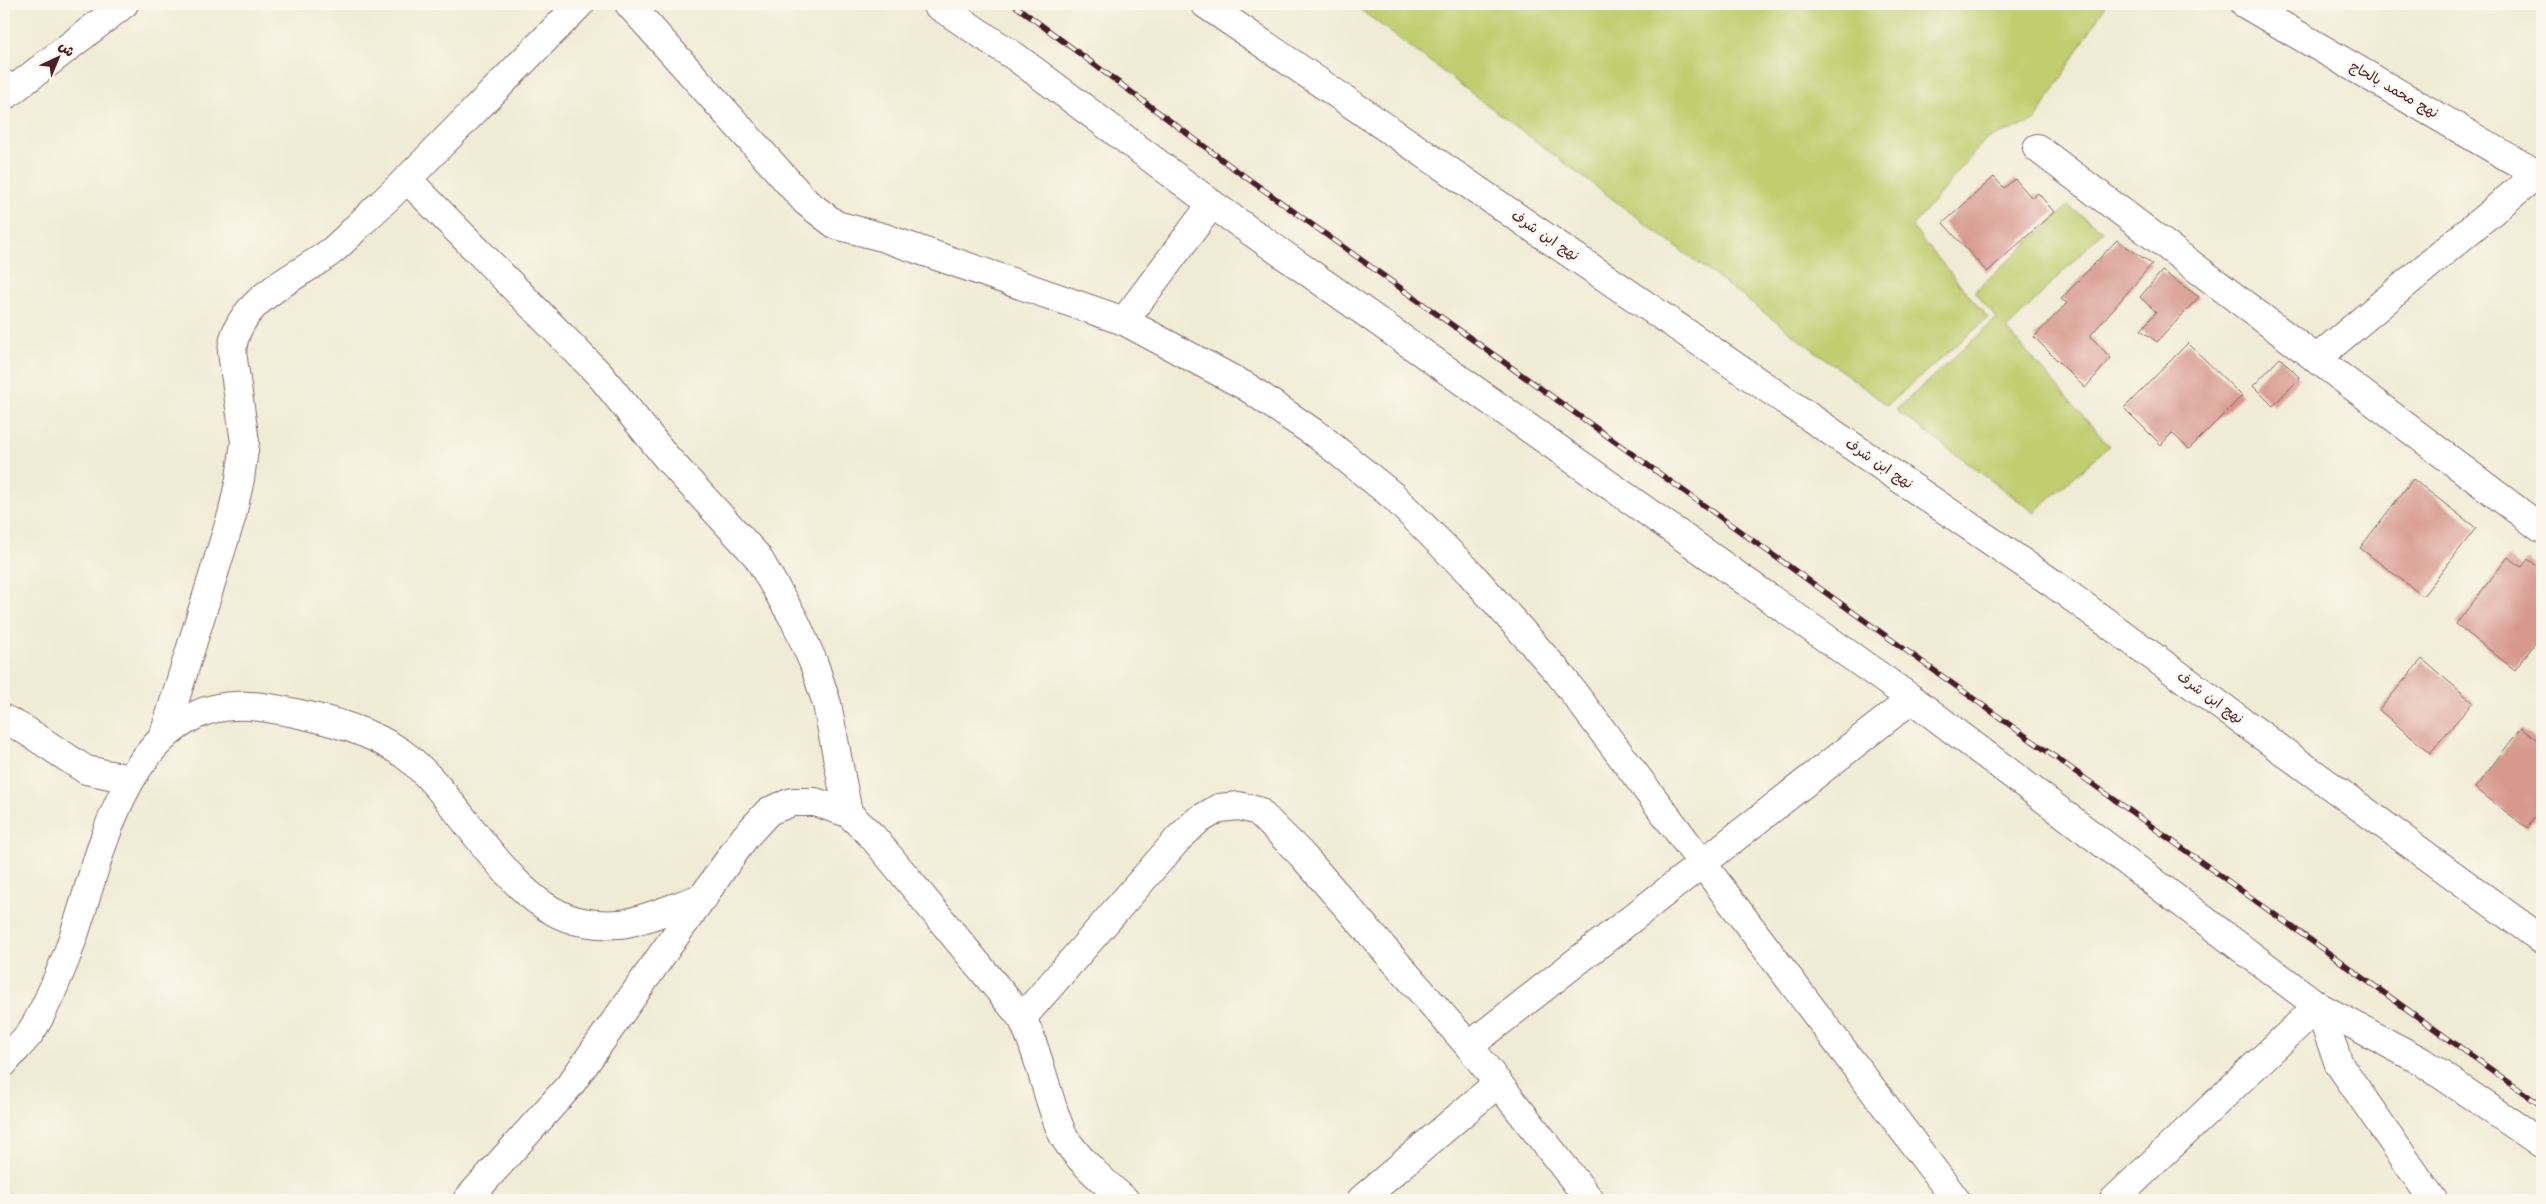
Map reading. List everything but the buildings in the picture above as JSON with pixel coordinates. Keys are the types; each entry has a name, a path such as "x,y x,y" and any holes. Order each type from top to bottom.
{"street":[{"path":"4,84 8,94 124,4"},
{"path":"163,738 232,515 240,478 245,442 232,352 233,338 237,327 244,317 264,298 286,280 329,253 407,180 580,4"},
{"path":"629,4 806,202 836,225 892,240 1124,321 1247,387 1320,437 1393,496 1470,573 1558,672 1956,1200"},
{"path":"936,4 1017,58 1212,204 1912,699 2318,1006 2421,1061 2542,1144"},
{"name":"نهج ابن شرف","path":"1205,4 2051,582 2542,940"},
{"name":"نهج محمد بالحاج","path":"2245,4 2540,175"},
{"path":"2037,148 2542,530"},
{"path":"2316,359 2540,175"},
{"path":"407,180 600,375 682,475 757,556 796,621 814,664 827,704 848,813"},
{"path":"1124,321 1212,204"},
{"path":"1469,1046 1912,699"},
{"path":"4,1063 31,1031 65,961 104,845 130,779 148,754 163,738 197,714 222,706 272,708 337,723 361,730 402,753 423,771 520,885 551,909 581,922 620,925 704,897"},
{"path":"4,719 25,730 86,770 130,779"},
{"path":"467,1200 570,1085 745,837 769,811 792,802 815,802 848,813 873,837 1022,1018 1033,1041 1063,1135 1086,1164 1125,1200"},
{"path":"1022,1018 1179,838 1197,821 1220,808 1240,806 1258,811 1301,854 1469,1046 1590,1200"},
{"path":"2114,1200 2318,1006"},
{"path":"2318,1006 2338,1064 2433,1200"},
{"path":"1361,1200 1498,1083"}],"green space":[{"path":"1353,4 2106,4 2035,121 1985,140 1912,227 1988,318 1887,405"},
{"path":"2068,206 2103,231 2007,329 2109,446 2034,512 1896,410 1997,318 1974,292"}],"railway":[{"path":"1013,4 1240,173 2542,1106"}]}
